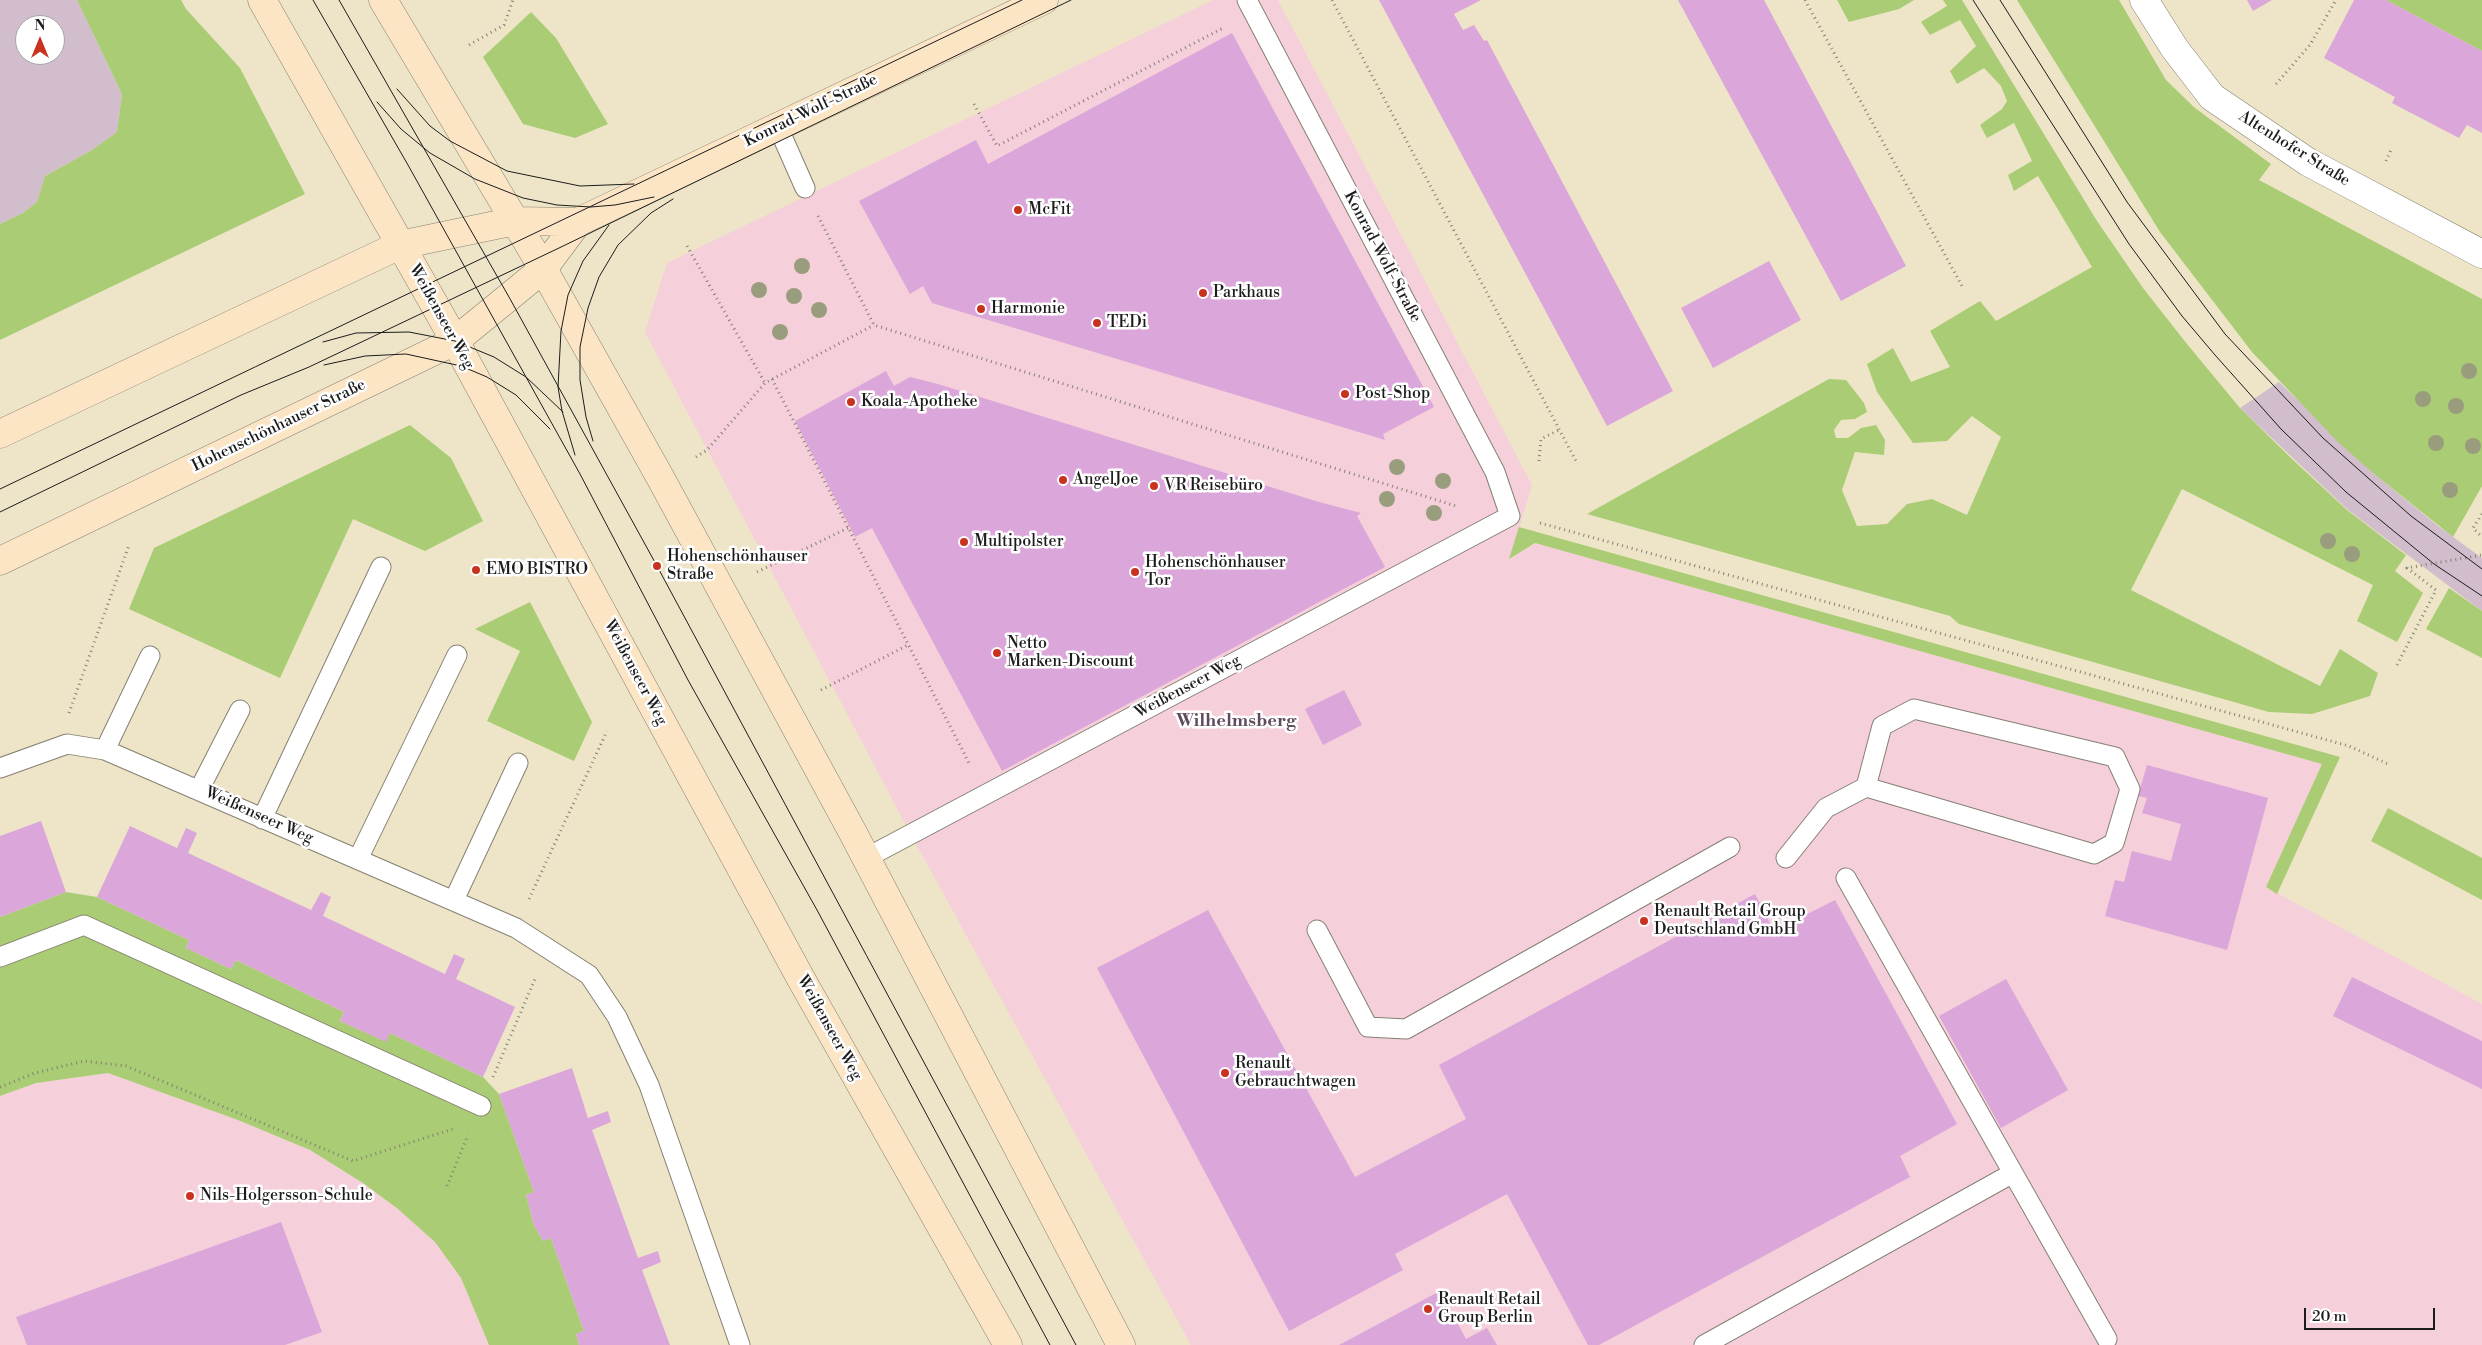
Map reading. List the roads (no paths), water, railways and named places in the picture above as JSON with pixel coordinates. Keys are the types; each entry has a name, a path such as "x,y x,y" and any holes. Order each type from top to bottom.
{"main road":[{"name":"Weißenseer Weg","path":"262,0 456,341 795,968 1008,1345"},
{"path":"383,0 516,221 664,484 866,858 1121,1345"},
{"name":"Konrad-Wolf-Straße","path":"516,221 578,222 1044,0"},
{"path":"0,434 400,245 516,221"},
{"name":"Konrad-Wolf-Straße","path":"543,269 578,222"},
{"name":"Hohenschönhauser Straße","path":"0,561 456,341 543,269"}],"street":[{"name":"Altenhofer Straße","path":"2144,0 2175,49 2212,98 2308,162 2482,254"}],"lane":[{"name":"Konrad-Wolf-Straße","path":"1251,6 1496,472 1510,516"},
{"path":"778,127 805,188"},
{"name":"Weißenseer Weg","path":"866,858 1510,516"},
{"path":"262,819 381,567"},
{"path":"0,768 67,744 105,750 150,656"},
{"path":"358,860 457,656"},
{"path":"1786,858 1826,808 1866,787 2094,854 2114,844 2130,789 2115,758 1914,709 1882,726 1866,787"},
{"path":"199,790 240,710"},
{"name":"Weißenseer Weg","path":"105,750 516,928 589,975 617,1017 649,1085 740,1345"},
{"path":"454,900 518,763"},
{"path":"1317,930 1368,1027 1406,1029 1730,847"},
{"path":"1846,878 2107,1339"},
{"path":"0,957 84,925 481,1106"},
{"path":"1704,1345 2013,1174"}],"tram line":[{"path":"313,0 408,165 580,474 688,680 817,910 1050,1345"},
{"path":"339,0 509,297 657,566 1076,1345"},
{"path":"0,489 1022,0"},
{"path":"0,512 241,395 309,367 559,248 1071,0"},
{"path":"1973,0 2129,244 2182,316 2215,355 2281,429 2346,492 2434,564 2482,596"},
{"path":"2000,0 2127,202 2225,334 2323,438 2411,516 2482,569"},
{"path":"397,89 430,126 450,141 507,171 580,186 634,184"},
{"path":"377,102 401,129 430,153 475,179 523,198 557,205 591,207 615,205 654,197"},
{"path":"593,441 586,417 580,380 580,347 588,308 599,277 618,245 651,213 673,199"},
{"path":"575,455 562,411 558,387 561,331 568,295 583,261 609,225"},
{"path":"323,342 356,333 409,332 455,341 494,357 526,377 563,412"},
{"path":"324,365 365,356 406,354 461,366 487,377 516,395 550,429"}],"place":[{"name":"McFit","path":"1018,210"},
{"name":"Parkhaus","path":"1203,293"},
{"name":"Harmonie","path":"981,309"},
{"name":"TEDi","path":"1097,323"},
{"name":"Post-Shop","path":"1345,394"},
{"name":"Koala-Apotheke","path":"851,402"},
{"name":"AngelJoe","path":"1063,480"},
{"name":"VR Reisebüro","path":"1154,486"},
{"name":"Multipolster","path":"964,542"},
{"name":"Hohenschönhauser Straße","path":"657,566"},
{"name":"EMO BISTRO","path":"476,570"},
{"name":"Hohenschönhauser Tor","path":"1135,572"},
{"name":"Netto Marken-Discount","path":"997,653"},
{"name":"Renault Retail Group Deutschland GmbH","path":"1644,921"},
{"name":"Renault Gebrauchtwagen","path":"1225,1073"},
{"name":"Nils-Holgersson-Schule","path":"190,1196"},
{"name":"Renault Retail Group Berlin","path":"1428,1309"}],"district":[{"name":"Wilhelmsberg","path":"1236,722"}]}
